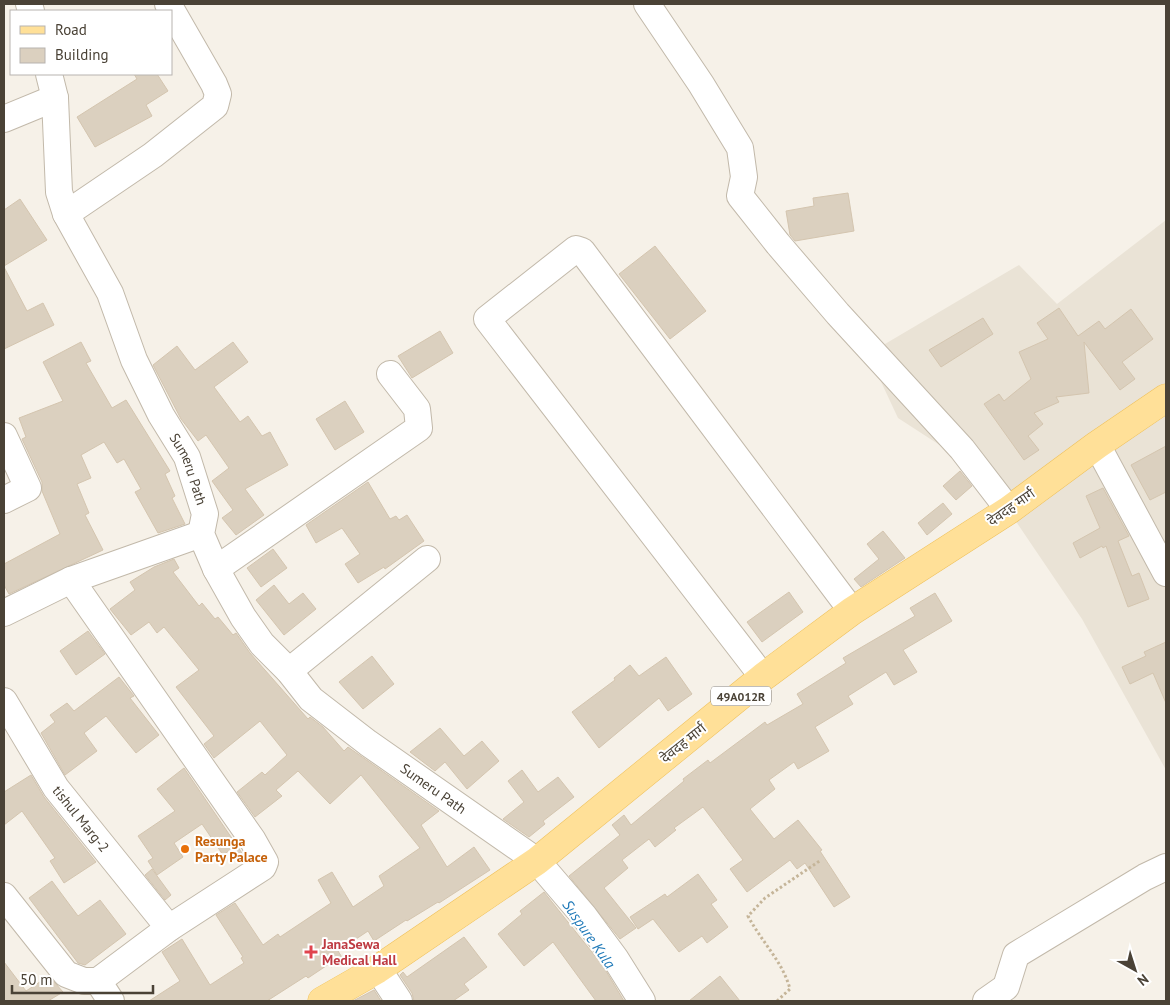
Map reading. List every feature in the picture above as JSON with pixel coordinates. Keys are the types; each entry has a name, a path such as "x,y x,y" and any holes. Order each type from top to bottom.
{"main road":[{"name":"देवदह मार्ग","path":"322,1001 378,969 537,861 763,678 852,611 1009,510 1097,445 1166,398"}],"street":[{"path":"647,4 701,84 740,148 744,177 740,196 838,314 962,449 1009,510"},
{"path":"66,214 153,155 215,106 218,94 214,84 172,11"},
{"path":"4,119 52,86"},
{"name":"Sumeru Path","path":"52,86 59,192 66,214 110,293 134,360 160,415 187,457 206,514 201,534 216,569 262,644 311,699 368,743 537,861 584,916 615,958 642,1001"},
{"path":"763,678 487,318 576,249 582,251 852,611"},
{"path":"216,569 419,428 417,409 390,374"},
{"path":"4,436 28,488 4,500"},
{"path":"1097,445 1166,574"},
{"path":"4,613 71,580 201,534"},
{"path":"288,671 427,559"},
{"path":"4,896 66,974 104,991 169,928 263,867 264,857 71,580"},
{"name":"tishul Marg-2","path":"4,701 56,788 169,928"},
{"path":"986,1001 1006,987 1016,956 1145,877 1166,867"},
{"path":"378,969 399,1001"}],"path":[{"path":"777,1001 790,989 786,974 758,936 748,916 765,898 821,860"}],"shaded area":[{"path":"1166,220 1166,770 1082,619 1000,498 952,453 898,418 868,354 1019,265 1057,304"}],"building":[{"path":"135,75 158,75 168,91 146,105 152,116 95,147 77,117 137,79"},
{"path":"848,193 854,231 795,241 790,235 786,211 814,206 813,198"},
{"path":"20,199 47,240 4,266 4,210"},
{"path":"655,246 706,311 670,339 619,274"},
{"path":"4,267 27,311 43,303 54,325 4,349"},
{"path":"1059,308 1078,336 1099,321 1105,329 1131,309 1153,339 1122,362 1135,379 1120,390 1084,342 1089,393 1056,397 1059,402 1034,413 1043,424 1028,436 1039,450 1024,460 984,404 999,394 1004,401 1031,379 1019,352 1048,339 1037,323"},
{"path":"983,318 993,334 941,367 929,350"},
{"path":"440,331 453,353 412,378 398,356"},
{"path":"81,342 91,361 86,363 112,408 126,400 170,471 165,474 175,496 172,498 185,524 158,533 135,492 141,489 124,459 117,463 104,442 81,455 91,478 77,484 89,513 85,515 103,550 9,594 4,585 4,564 60,534 42,491 42,482 22,439 26,437 19,418 63,401 43,362"},
{"path":"233,342 248,362 214,387 240,422 248,416 262,436 270,432 288,465 245,489 264,515 236,535 222,518 233,510 212,481 229,468 206,435 198,441 181,419 153,365 177,346 195,370"},
{"path":"345,401 364,432 335,450 316,419"},
{"path":"1166,446 1166,492 1150,500 1131,465"},
{"path":"960,471 972,486 956,500 943,486"},
{"path":"368,482 390,519 396,516 399,520 407,515 424,541 385,569 384,567 358,583 345,564 360,554 342,528 316,543 306,525"},
{"path":"1103,488 1129,536 1118,541 1132,576 1139,573 1149,599 1128,607 1106,546 1103,548 1102,546 1080,558 1073,543 1100,528 1086,496"},
{"path":"943,503 952,514 927,535 918,523"},
{"path":"883,531 905,558 861,587 854,579 879,559 867,544"},
{"path":"273,549 287,568 261,587 247,568"},
{"path":"174,559 179,568 173,572 199,606 202,603 215,619 218,617 233,635 236,633 250,653 308,719 310,717 323,727 344,751 348,747 439,811 421,825 447,867 474,847 490,870 439,903 406,920 374,941 368,931 338,951 343,959 331,967 329,964 308,978 306,976 267,1001 149,1001 180,981 162,952 182,939 210,985 244,963 241,958 243,957 216,915 235,903 263,945 278,934 280,937 331,903 318,880 332,872 353,907 384,886 379,876 420,848 361,775 330,804 298,771 276,790 282,796 255,817 237,792 262,772 265,775 287,755 260,721 214,758 204,744 214,736 176,687 199,670 164,627 157,633 149,622 131,635 110,609 135,590 130,582 154,567"},
{"path":"274,585 289,604 303,593 316,609 284,635 256,600"},
{"path":"789,592 803,612 762,642 747,622"},
{"path":"935,593 952,621 903,650 917,672 894,685 886,672 848,696 853,704 815,727 829,751 798,769 794,762 769,780 775,789 750,809 774,839 798,820 822,850 820,851 850,897 834,907 805,863 797,869 790,860 747,892 730,869 743,860 703,807 674,828 676,830 655,847 649,839 622,860 628,868 604,888 636,928 620,939 569,876 620,835 612,825 624,815 631,825 684,781 683,779 708,760 710,763 765,722 767,725 803,704 797,694 846,663 843,658 915,616 910,608"},
{"path":"88,631 105,654 76,675 60,651"},
{"path":"1166,642 1166,703 1153,673 1130,684 1122,667 1146,656 1144,652"},
{"path":"372,656 394,684 363,709 339,682"},
{"path":"666,657 692,694 668,711 659,698 599,748 572,712 615,680 614,678 630,665 639,676"},
{"path":"119,677 134,696 130,698 159,735 136,753 106,716 84,733 97,751 65,775 41,733 55,722 50,715 67,703 74,711"},
{"path":"440,728 464,756 482,741 499,761 467,789 445,762 435,771 410,752"},
{"path":"184,768 244,856 237,861 230,850 223,855 202,824 174,843 183,857 157,875 148,861 153,858 138,836 175,811 157,789"},
{"path":"522,770 538,792 558,777 574,797 543,821 545,824 529,837 503,819 524,802 508,781"},
{"path":"31,775 44,797 96,862 64,883 50,861 55,858 22,811 4,825 4,792"},
{"path":"152,869 171,895 165,900 145,875"},
{"path":"698,874 717,900 711,904 728,927 707,943 702,936 679,952 653,919 638,929 630,917 665,894 667,897"},
{"path":"52,881 78,916 100,900 126,934 85,965 78,963 29,898"},
{"path":"544,892 603,966 624,1001 596,1001 553,942 524,966 498,934 522,914 520,911"},
{"path":"464,937 487,967 464,984 469,990 453,1001 414,1001 412,993 400,975 403,972 407,977"},
{"path":"4,962 26,991 49,976 63,992 48,1001 4,1001"},
{"path":"720,976 740,1001 689,1001"},
{"path":"374,990 381,1001 353,1001"}],"place":[{"name":"Resunga Party Palace","path":"185,849"},
{"name":"JanaSewa Medical Hall","path":"311,952"}],"water label":[{"name":"Suspure Kula","path":"589,934"}]}
